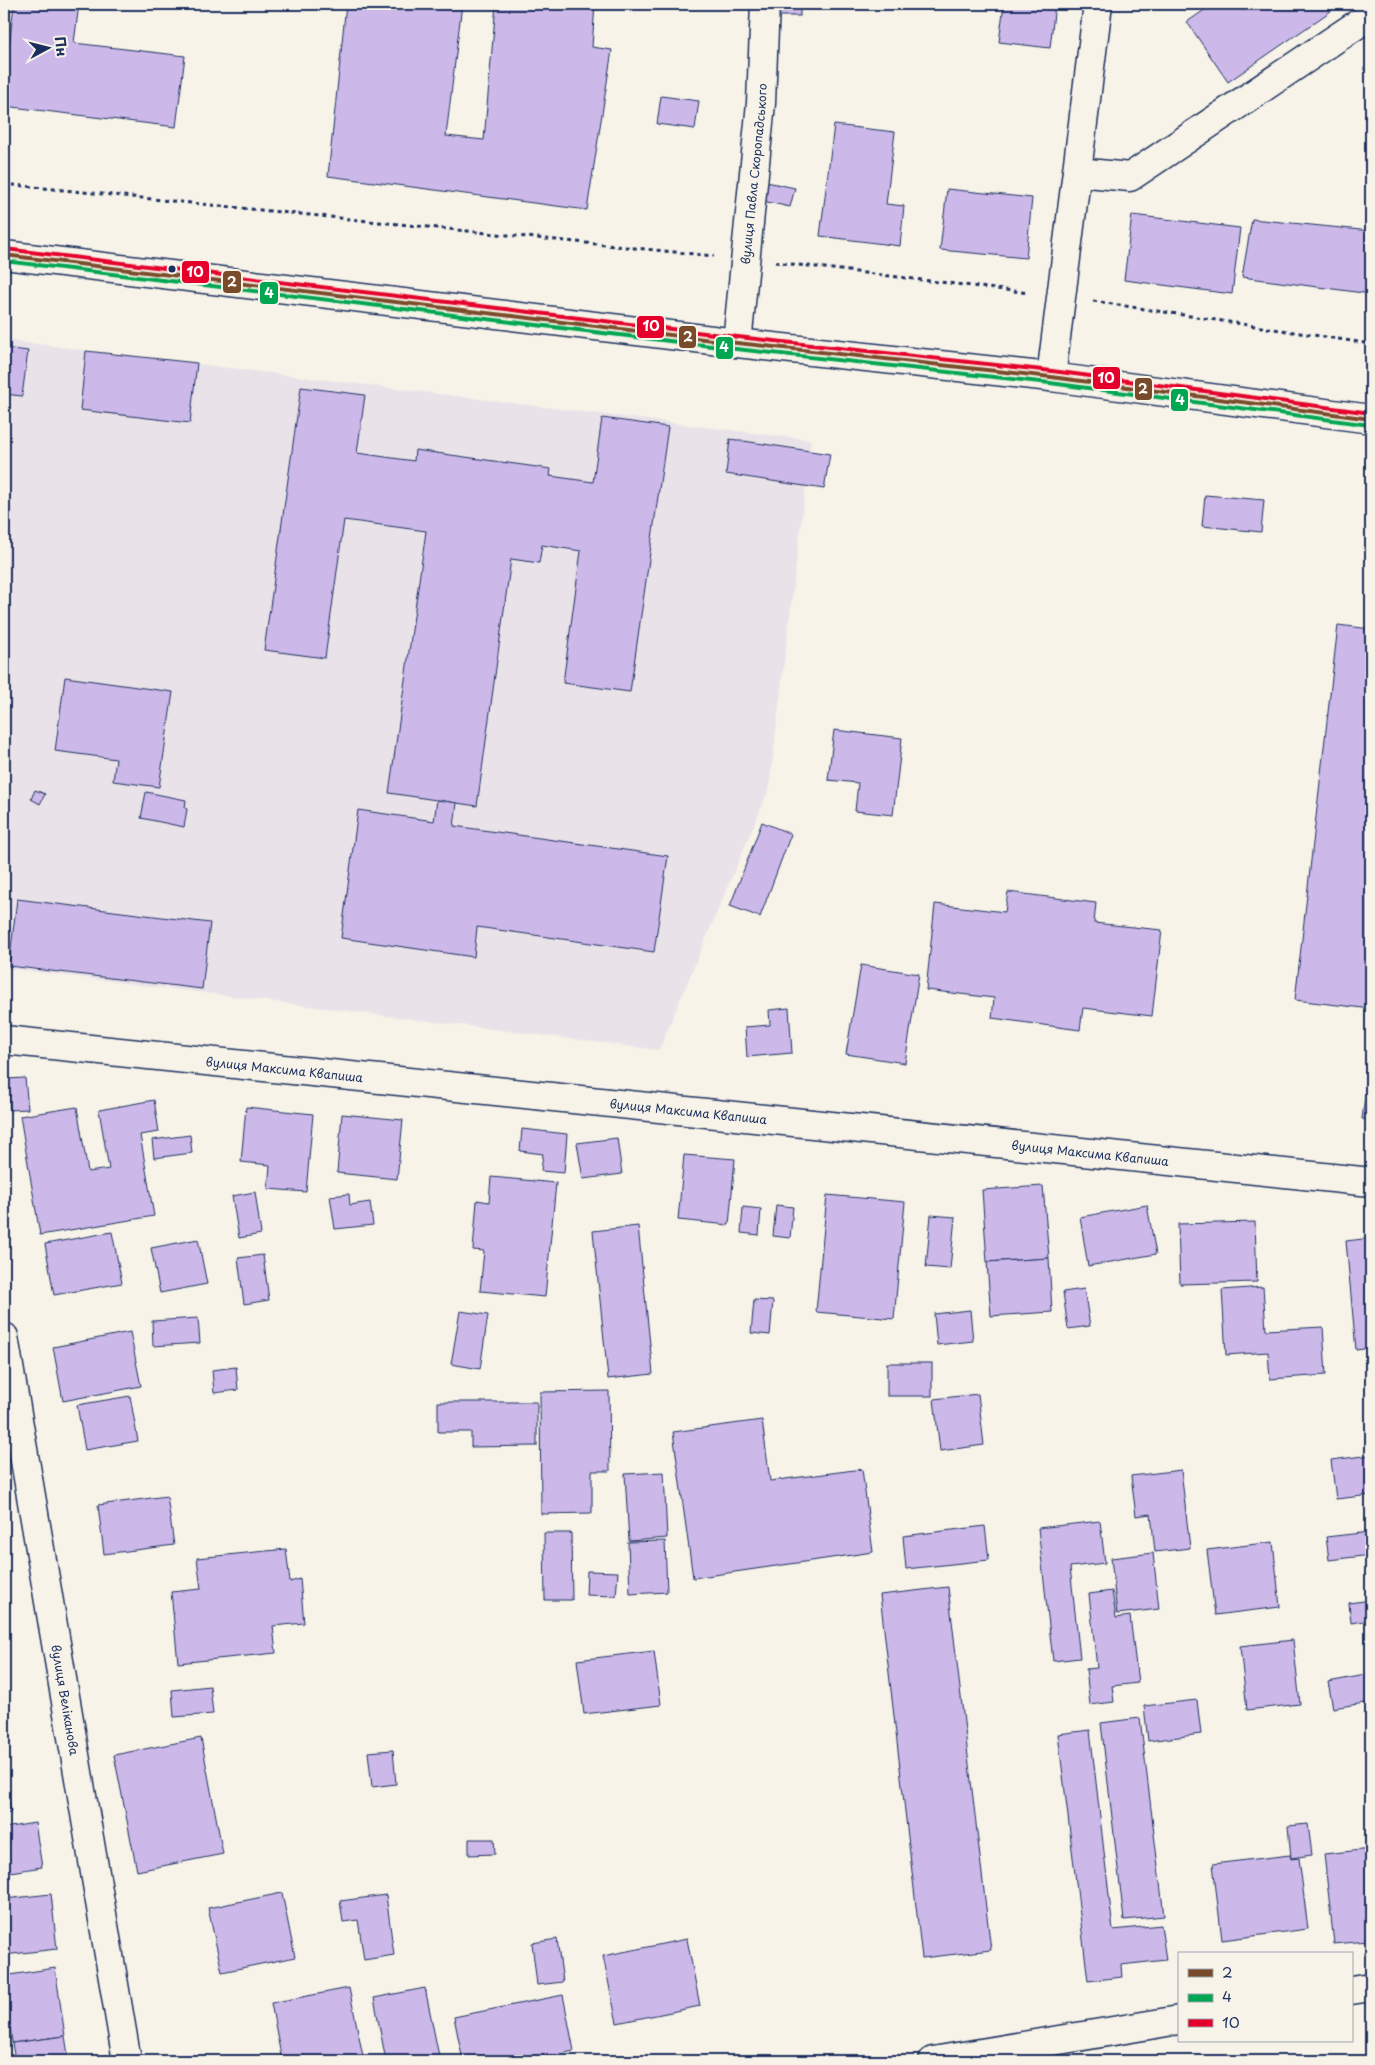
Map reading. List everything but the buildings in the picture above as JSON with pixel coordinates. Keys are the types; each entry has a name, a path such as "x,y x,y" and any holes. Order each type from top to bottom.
{"street":[{"name":"вулиця Павла Скоропадського","path":"737,343 761,102 765,4"},
{"path":"1051,378 1098,4"},
{"path":"1077,172 1130,177 1371,15"},
{"path":"4,255 737,343 1051,378 1371,419"},
{"name":"вулиця Максима Квапиша","path":"4,1040 1371,1182"},
{"name":"вулиця Веліканова","path":"4,1337 127,2061"},
{"path":"1352,1990 1371,1987"},
{"path":"933,2061 1178,2020"}],"path":[{"path":"4,184 746,259 1061,297 1371,344"}],"shaded area":[{"path":"4,340 811,440 769,789 659,1050 4,968"}],"transit line":[{"name":"10","path":"5,249 738,337 1052,371 1371,413"},
{"name":"2","path":"4,255 737,343 1051,377 1371,419"},
{"name":"4","path":"4,261 736,349 1050,383 1370,425"}]}
